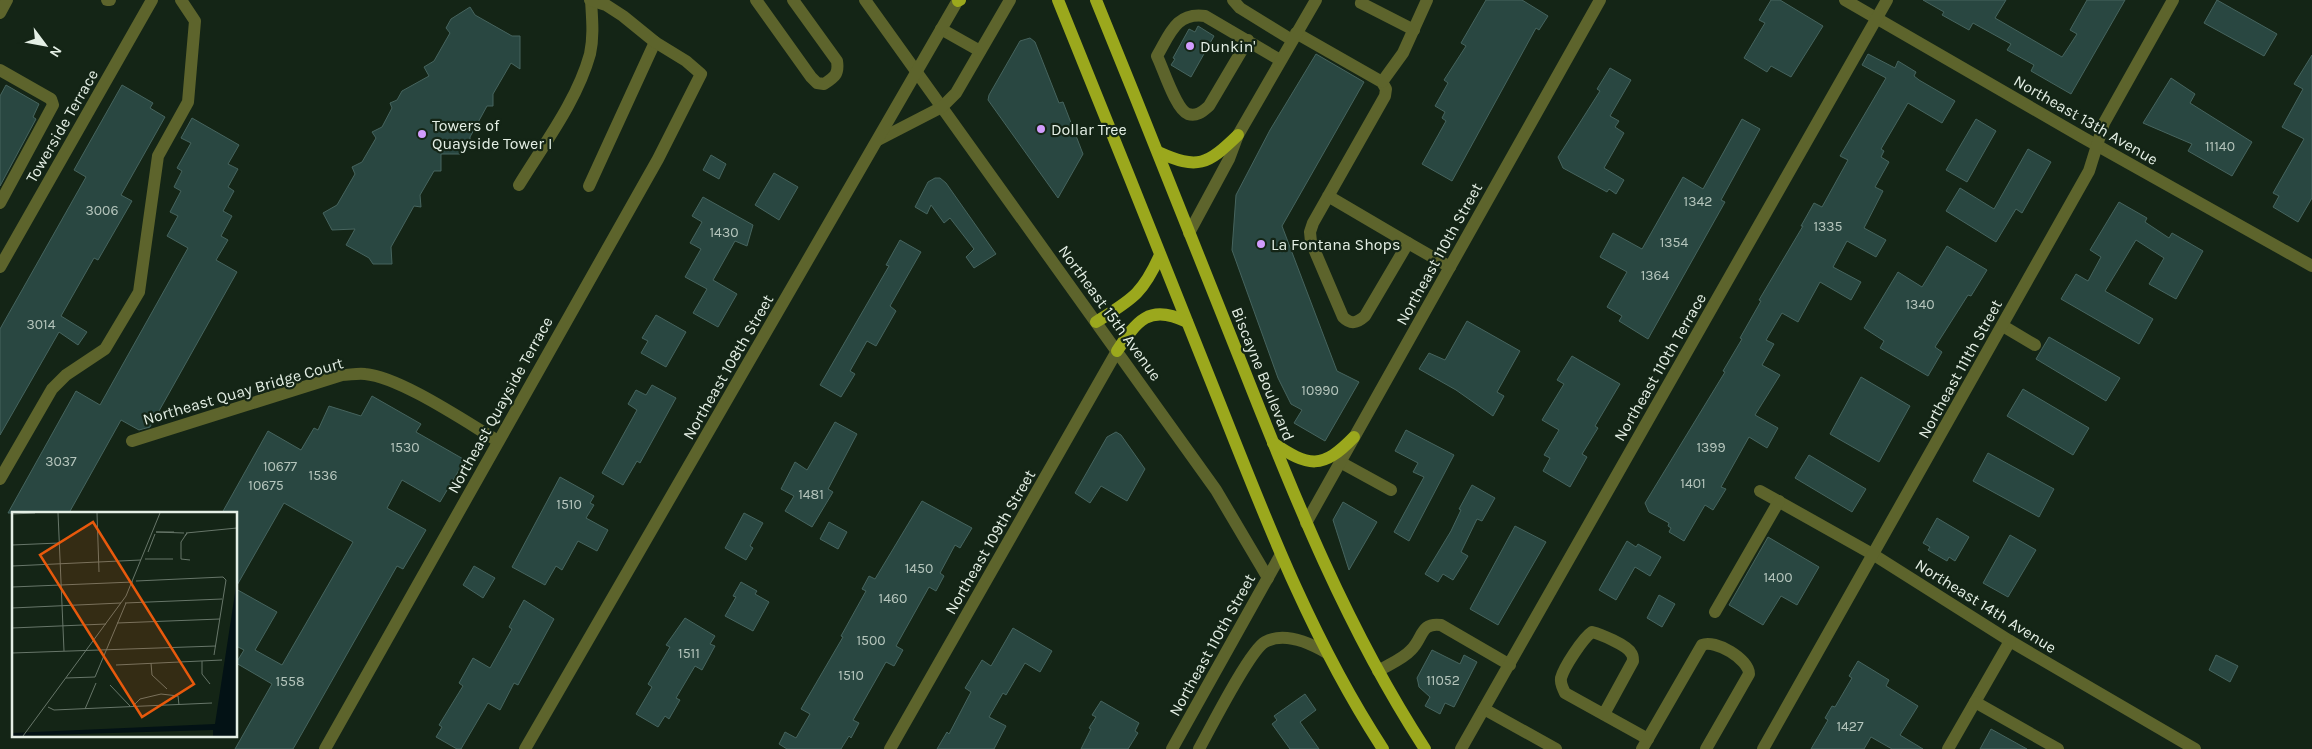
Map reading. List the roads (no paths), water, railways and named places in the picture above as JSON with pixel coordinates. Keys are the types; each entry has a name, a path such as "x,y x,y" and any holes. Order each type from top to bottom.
{"main road":[{"path":"1058,0 1280,556 1327,653 1379,748"},
{"name":"Biscayne Boulevard","path":"1096,0 1306,524 1349,618 1378,672 1425,749"},
{"path":"1158,152 1193,164 1220,153 1238,136"},
{"path":"1096,322 1132,299 1145,286 1160,255"},
{"path":"1117,351 1139,320 1162,313 1174,315 1186,322"},
{"path":"1273,443 1305,461 1319,461 1337,455 1354,437"}],"street":[{"path":"0,12 7,0"},
{"name":"Towerside Terrace","path":"0,267 152,0"},
{"path":"0,479 52,389 66,375 105,349 139,292 158,156 188,102 195,21 181,0"},
{"path":"519,185 579,83 590,53 593,27 590,0 606,5 655,42 589,186"},
{"path":"756,0 811,77 817,83 824,84 835,77 838,69 837,61 793,0"},
{"name":"Northeast 15th Avenue","path":"865,0 1216,490 1268,578"},
{"name":"Northeast 108th Street","path":"525,749 958,0"},
{"path":"878,140 942,107 956,93 1010,0"},
{"path":"1233,0 1240,8 1382,82 1386,89 1385,96 1313,223 1310,232 1311,242 1343,317 1348,322 1353,323 1365,316 1408,242"},
{"path":"1189,233 1229,159 1238,136 1316,0"},
{"path":"1362,0 1361,3 1414,30"},
{"path":"1382,82 1403,53 1427,0"},
{"name":"Northeast 110th Street","path":"1306,524 1600,0"},
{"name":"Northeast 13th Avenue","path":"1845,0 2097,146 2312,266"},
{"name":"Northeast 110th Terrace","path":"1461,749 1887,0"},
{"name":"Northeast 111th Street","path":"1763,749 1874,556 2089,171 2104,123 2173,0"},
{"path":"1248,40 1209,106 1199,114 1188,114 1180,107 1157,56 1175,26 1183,18 1193,14 1205,16 1248,40 1280,60"},
{"path":"942,29 980,51"},
{"name":"Northeast Quayside Terrace","path":"325,749 658,159 701,74 686,61 655,42"},
{"path":"0,70 51,99 53,105 0,203"},
{"path":"1328,196 1450,267"},
{"path":"2003,326 2035,345"},
{"name":"Northeast 109th Street","path":"890,749 1117,351"},
{"name":"Northeast Quay Bridge Court","path":"132,441 342,376 366,374 392,382 419,395 498,441"},
{"path":"1340,462 1391,490"},
{"name":"Northeast 14th Avenue","path":"1760,491 1874,556 2010,641 2195,749"},
{"path":"1715,612 1779,502"},
{"name":"Northeast 110th Street","path":"1172,749 1280,556"},
{"path":"1378,672 1412,650 1425,628 1433,624 1441,625 1510,665"},
{"path":"1604,714 1633,661 1632,653 1600,634 1592,632 1584,637 1561,678 1561,686 1565,693 1604,714 1645,744 1702,646 1708,642 1714,643 1745,661 1749,667 1749,674 1706,749"},
{"path":"1199,749 1252,655 1265,642 1280,638 1297,639 1327,653"},
{"path":"1948,749 2010,641"},
{"path":"1232,643 1252,655"},
{"path":"1975,702 2058,749"},
{"path":"1484,709 1556,749"}],"place":[{"name":"Dunkin'","path":"1190,46"},
{"name":"Dollar Tree","path":"1041,129"},
{"name":"Towers of Quayside Tower I","path":"422,134"},
{"name":"La Fontana Shops","path":"1261,244"}]}
